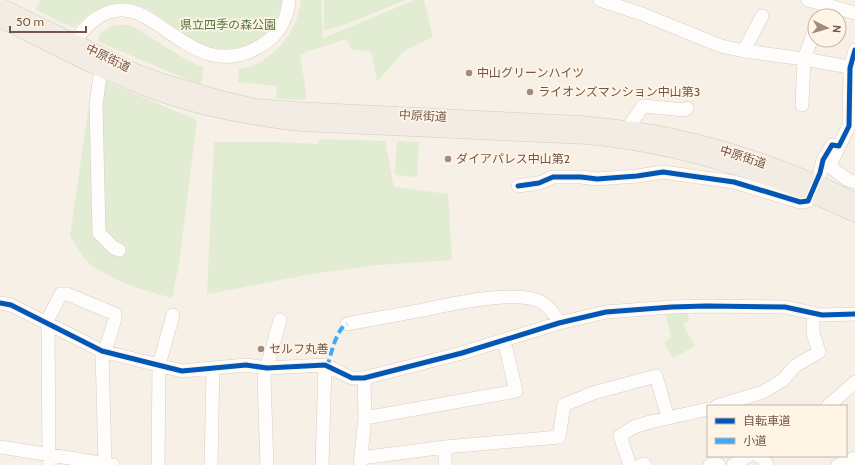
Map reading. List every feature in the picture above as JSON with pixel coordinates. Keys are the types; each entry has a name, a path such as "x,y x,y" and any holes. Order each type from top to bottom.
{"main road":[{"name":"中原街道","path":"0,6 70,47 101,68 136,84 166,95 228,112 266,119 334,124 588,136 616,139 659,146 711,159 754,173 813,188 855,201"},
{"name":"中原街道","path":"0,19 163,82 221,99 256,106 296,110 581,124 628,129 668,136 737,154 813,188 855,214"}],"street":[{"path":"70,47 86,26 97,17 107,12 121,10 142,15 200,52 214,56 232,57 250,53 265,44 280,29 288,10 289,0"},
{"path":"600,0 642,14 722,46 744,51 804,59 853,68"},
{"path":"808,0 855,13"},
{"path":"744,51 762,16"},
{"path":"802,105 804,59 808,48"},
{"path":"855,50 849,126 829,166 848,180 855,182"},
{"path":"101,68 96,105 99,233 114,248 119,250"},
{"path":"628,129 643,106 685,110 687,108"},
{"path":"518,186 539,183 553,177 581,177 597,180 663,172 734,182 800,202 808,201 820,173 823,160 832,145 839,146"},
{"path":"0,446 49,460 108,465 103,351 115,319 115,314 67,294 61,294 49,317 48,323 49,460"},
{"path":"347,324 468,301 514,296 542,302 553,313 559,323"},
{"path":"0,303 11,305 103,351 182,371 246,365 267,368 325,365 352,378 364,378 462,353 559,323 606,312 672,306 785,307 822,315 855,314"},
{"path":"720,405 763,392 782,380 795,366 819,352 813,333 813,313"},
{"path":"158,465 159,366 173,315"},
{"path":"267,465 264,378 280,320"},
{"path":"365,418 516,391 504,340"},
{"path":"322,465 325,365"},
{"path":"212,465 213,368"},
{"path":"364,378 365,418 360,462 445,447 559,437 564,405 593,393 656,376 668,418"},
{"path":"829,405 855,382"},
{"path":"630,465 620,436 634,427 650,422 707,409"},
{"path":"445,447 446,465"},
{"path":"733,465 746,457"},
{"path":"760,457 768,465 775,457"},
{"path":"838,465 855,458"},
{"path":"710,465 719,465"}],"green space":[{"name":"県立四季の森公園","path":"41,0 282,0 280,11 272,26 256,41 248,46 238,49 217,51 200,47 153,12 133,4 115,3 102,7 90,14 75,27 64,24 35,9"},
{"path":"301,0 321,0 323,38 415,0 424,0 433,37 404,51 377,82 371,51 352,50 346,39 300,54 307,99 289,100 276,98 277,86 238,82 239,69 252,66 272,54 280,47 292,30"},
{"path":"324,0 405,0 344,25 324,30"},
{"path":"118,25 134,27 185,59 204,68 201,85 99,42 99,34 112,26"},
{"path":"93,76 197,120 179,264 172,298 129,285 98,270 84,258 70,236"},
{"path":"322,139 385,141 394,187 448,194 452,260 379,265 318,273 207,294 214,142 280,142 317,144"},
{"path":"397,141 419,142 417,177 395,175"},
{"path":"687,309 689,320 683,325 695,346 673,358 664,343 671,338 665,311"}],"marked path":[{"path":"327,367 337,337 343,327 347,324"}],"cycle path":[{"path":"518,186 539,183 553,177 581,177 597,179 637,176 663,172 734,182 800,202 808,201 820,173 823,160 832,145 839,146 849,126 850,68 855,50"},
{"path":"0,303 11,305 102,351 182,371 246,365 267,368 325,365 352,378 364,378 462,353 559,323 606,312 706,306 785,307 822,315 855,314"}],"place":[{"name":"中山グリーンハイツ","path":"469,73"},
{"name":"ライオンズマンション中山第3","path":"530,92"},
{"name":"ダイアパレス中山第2","path":"448,159"},
{"name":"セルフ丸善","path":"261,349"}]}
